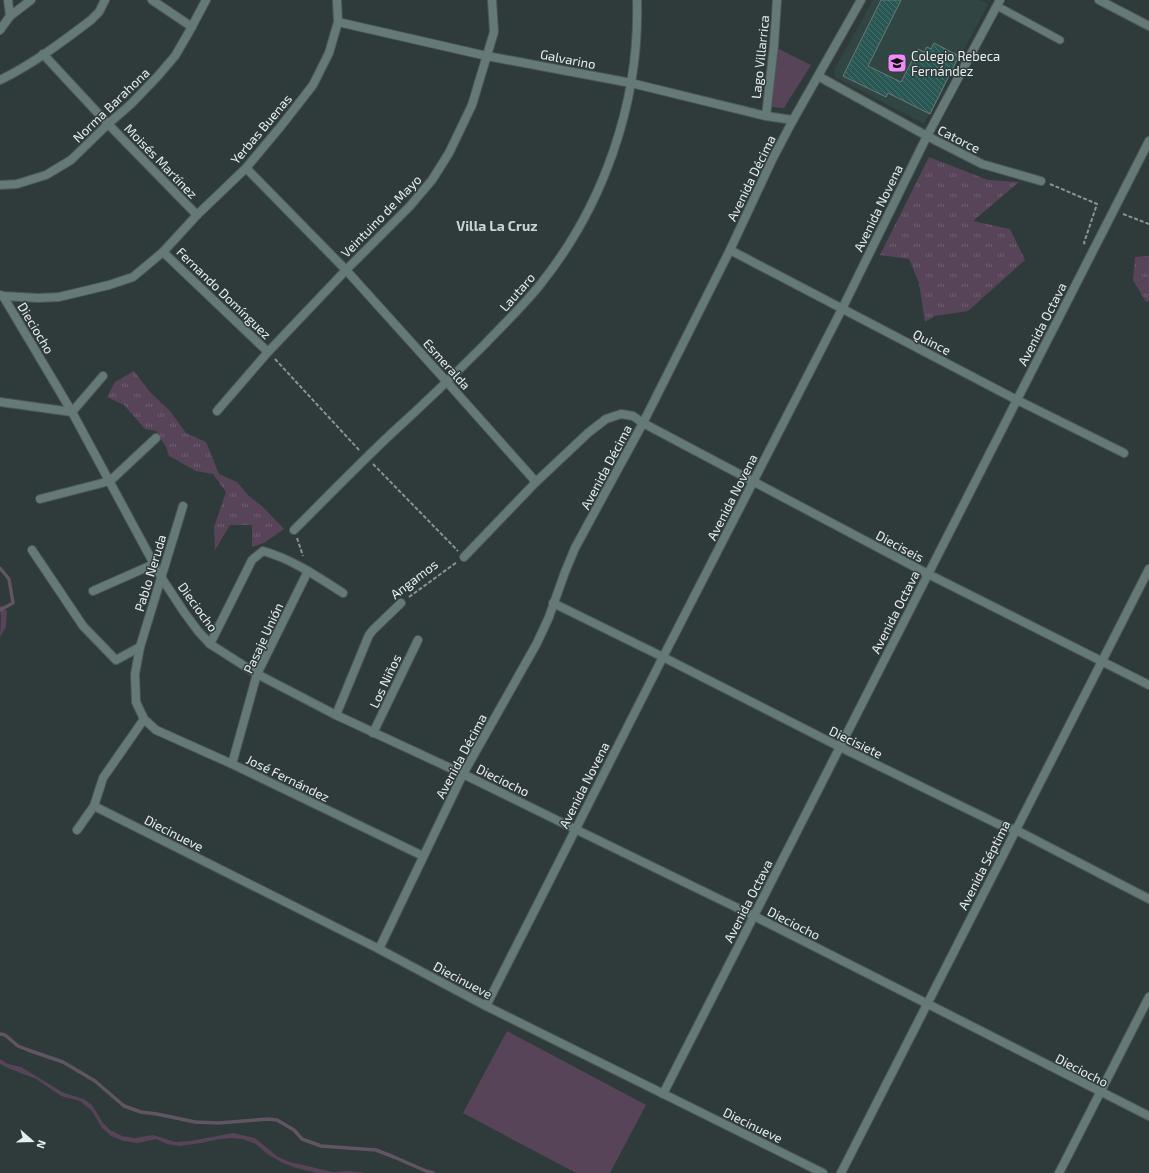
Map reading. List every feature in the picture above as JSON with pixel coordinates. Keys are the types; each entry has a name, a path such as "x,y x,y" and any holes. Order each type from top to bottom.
{"street":[{"path":"8,0 10,16"},
{"path":"0,30 10,16 31,0"},
{"path":"0,80 33,62 91,20 99,12 105,0"},
{"path":"152,0 192,27"},
{"name":"Norma Barahona","path":"0,185 17,184 46,175 71,160 157,77 175,56 206,0"},
{"name":"Yerbas Buenas","path":"1,296 38,298 59,297 109,285 133,276 163,252 197,214 246,168 313,85 329,53 338,22 337,0"},
{"name":"Veintuino de Mayo","path":"217,411 268,352 346,270 410,206 432,180 449,153 472,105 494,32 492,0"},
{"name":"Lautaro","path":"294,530 366,457 447,382 521,307 539,286 572,240 592,203 609,164 622,124 631,83 637,29 637,0"},
{"name":"Lago Villarrica","path":"766,116 774,46 777,0"},
{"name":"Avenida Décima","path":"379,949 464,774 537,643 549,617 564,572 575,548 643,422 730,250 772,160 861,0"},
{"path":"1099,0 1149,26"},
{"name":"Avenida Novena","path":"486,1006 575,829 842,309 927,136 999,3"},
{"name":"Galvarino","path":"338,22 487,56 631,83 766,116 793,120"},
{"name":"Moisés Martínez","path":"43,54 108,124 197,214"},
{"name":"Catorce","path":"818,76 927,136 982,164 1041,181"},
{"name":"Avenida Octava","path":"663,1094 1149,141"},
{"name":"Esmeralda","path":"246,168 346,270 536,482"},
{"name":"Quince","path":"730,250 1017,400 1124,453"},
{"name":"Fernando Domínguez","path":"163,252 268,352"},
{"name":"Dieciocho","path":"1,296 72,412 161,577 184,612 210,644 257,674 336,715 464,774 754,916 1149,1116"},
{"path":"0,402 72,412 103,376"},
{"path":"464,557 536,482 588,432 606,419 620,414 633,416 643,422"},
{"name":"Dieciseis","path":"643,422 928,574 1149,685"},
{"path":"40,500 110,481 156,438"},
{"name":"Pablo Neruda","path":"144,719 136,702 135,674 140,647 183,506"},
{"path":"32,550 83,626 116,660 140,647"},
{"path":"210,644 252,560 264,551 278,555 308,571 343,593"},
{"path":"93,591 154,564"},
{"name":"Avenida Séptima","path":"841,1173 1149,569"},
{"name":"Pasaje Unión","path":"232,764 257,674 308,571"},
{"name":"Angamos","path":"336,715 370,635 373,630 402,603"},
{"name":"Diecisiete","path":"553,603 663,657 840,748 998,824 1016,830 1149,899"},
{"name":"Los Niños","path":"373,733 418,640"},
{"path":"77,830 94,806 103,778 144,719"},
{"name":"José Fernández","path":"144,719 156,730 232,764 423,856"},
{"name":"Diecinueve","path":"94,806 379,949 486,1006 823,1173"},
{"path":"1059,1173 1149,997"}],"lane":[{"path":"999,3 1060,40"}],"path":[{"path":"1041,181 1097,204 1084,244 1093,251"},
{"path":"1114,210 1149,224"},
{"path":"294,530 308,571"},
{"name":"Angamos","path":"402,603 464,557"}],"shaded area":[{"name":"Colegio Rebeca Fernández","path":"873,0 980,0 988,4 924,124 835,77 834,70"}],"green space":[{"path":"777,48 811,65 784,108 771,107"},
{"path":"929,157 988,180 1019,182 973,221 1010,229 1025,260 968,311 935,316 925,322 919,283 909,259 880,255"},
{"path":"1149,256 1149,301 1146,302 1133,280 1135,257"},
{"path":"134,371 150,392 170,411 186,433 206,442 219,474 237,482 249,496 263,507 284,529 264,543 252,547 252,525 230,525 215,550 214,527 226,492 213,474 196,471 169,456 166,447 156,431 145,429 124,405 107,397 115,382"},
{"path":"0,605 7,611 6,627 0,637 1,618"},
{"path":"507,1031 646,1105 610,1173 576,1173 463,1113"},
{"path":"0,1059 8,1064 21,1067 64,1093 84,1099 92,1105 103,1123 110,1130 122,1136 135,1138 153,1135 176,1142 233,1133 255,1138 278,1157 290,1162 333,1172 349,1171 366,1173 317,1173 296,1168 267,1154 256,1144 242,1139 229,1138 179,1146 167,1144 156,1139 138,1143 123,1141 111,1136 102,1128 92,1111 80,1101 61,1096 36,1079 0,1064"}],"building":[{"path":"881,0 901,0 868,66 901,82 918,49 924,52 927,47 931,49 934,43 959,56 930,114 888,93 886,97 843,76"}],"waterway":[{"path":"0,568 9,579 13,603 0,610"},
{"path":"0,1034 5,1035 18,1046 63,1062 95,1081 124,1106 141,1112 195,1122 218,1123 268,1119 277,1120 294,1130 302,1139 321,1146 376,1150 433,1173"}],"place":[{"name":"Colegio Rebeca Fernández","path":"897,63"}],"district":[{"name":"Villa La Cruz","path":"497,225"}]}
